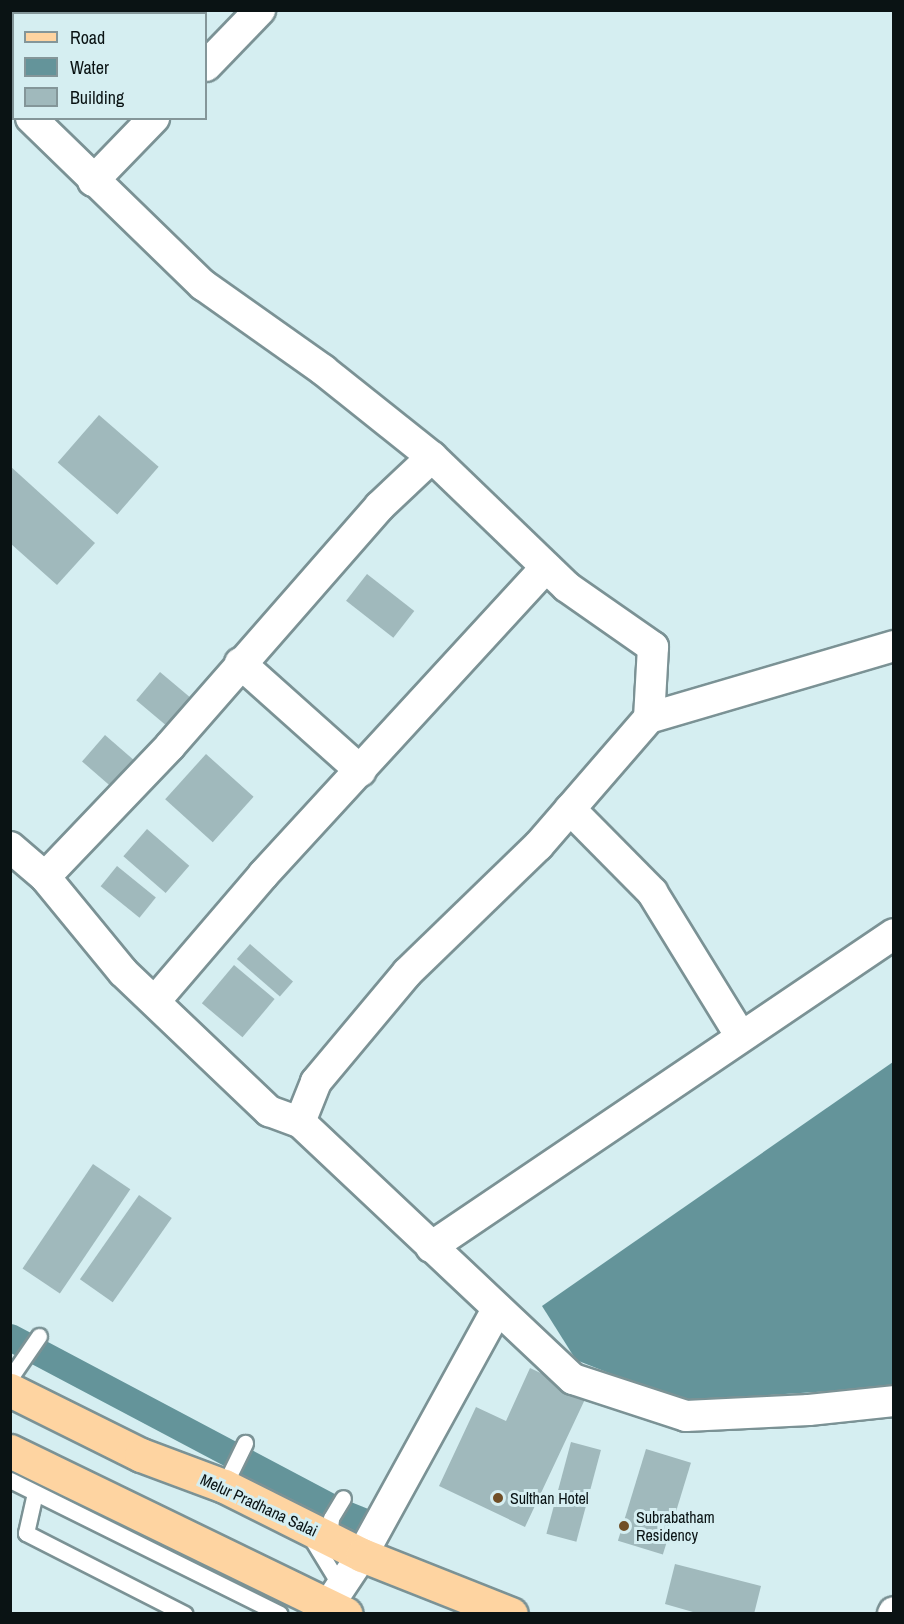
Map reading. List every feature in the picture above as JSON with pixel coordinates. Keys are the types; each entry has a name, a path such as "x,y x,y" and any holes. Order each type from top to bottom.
{"main road":[{"name":"Melur Pradhana Salai","path":"12,1378 141,1455 228,1478 321,1527 362,1555 511,1614"},
{"path":"12,1464 342,1605"}],"street":[{"path":"207,65 260,10"},
{"path":"34,120 93,181 203,285 323,370 432,457 567,587 653,647 649,718"},
{"path":"93,181 152,120"},
{"path":"45,877 170,746 240,663 308,591 380,506 432,457"},
{"path":"156,1000 263,875 546,567"},
{"path":"300,1122 316,1083 407,973 537,846 649,718 894,646"},
{"path":"240,663 361,771"},
{"path":"570,809 652,892 740,1035"},
{"path":"10,847 45,877 123,972 156,1000 269,1111 300,1122 573,1379 686,1416 809,1410 894,1401"},
{"path":"431,1247 740,1035 894,934"},
{"path":"342,1605 362,1555 497,1309"}],"lane":[{"path":"12,1378 39,1336"},
{"path":"228,1478 245,1443"},
{"path":"12,1464 35,1493 280,1614"},
{"path":"35,1493 26,1533 184,1614"},
{"path":"342,1605 321,1527 343,1497"}],"water":[{"path":"893,1062 893,1387 680,1401 576,1360 542,1306"}],"building":[{"path":"99,415 159,467 117,514 58,463"},
{"path":"10,466 95,543 57,585 10,543"},
{"path":"367,574 414,611 393,638 346,601"},
{"path":"160,672 198,704 175,732 136,700"},
{"path":"105,735 142,767 119,794 82,761"},
{"path":"206,754 254,797 213,842 165,799"},
{"path":"147,829 189,866 166,893 123,856"},
{"path":"117,866 156,897 139,918 101,886"},
{"path":"250,944 293,981 280,996 237,959"},
{"path":"234,965 275,999 242,1037 202,1003"},
{"path":"93,1164 130,1189 60,1294 23,1268"},
{"path":"139,1195 172,1218 113,1302 80,1279"},
{"path":"530,1368 587,1395 525,1527 439,1486 476,1407 506,1421"},
{"path":"571,1442 601,1450 576,1542 546,1534"},
{"path":"646,1449 691,1463 663,1555 618,1541"},
{"path":"675,1564 761,1586 754,1614 700,1614 665,1604"}],"waterway":[{"path":"10,1337 338,1511 368,1523"}],"place":[{"name":"Sulthan Hotel","path":"498,1498"},
{"name":"Subrabatham Residency","path":"624,1526"}]}
